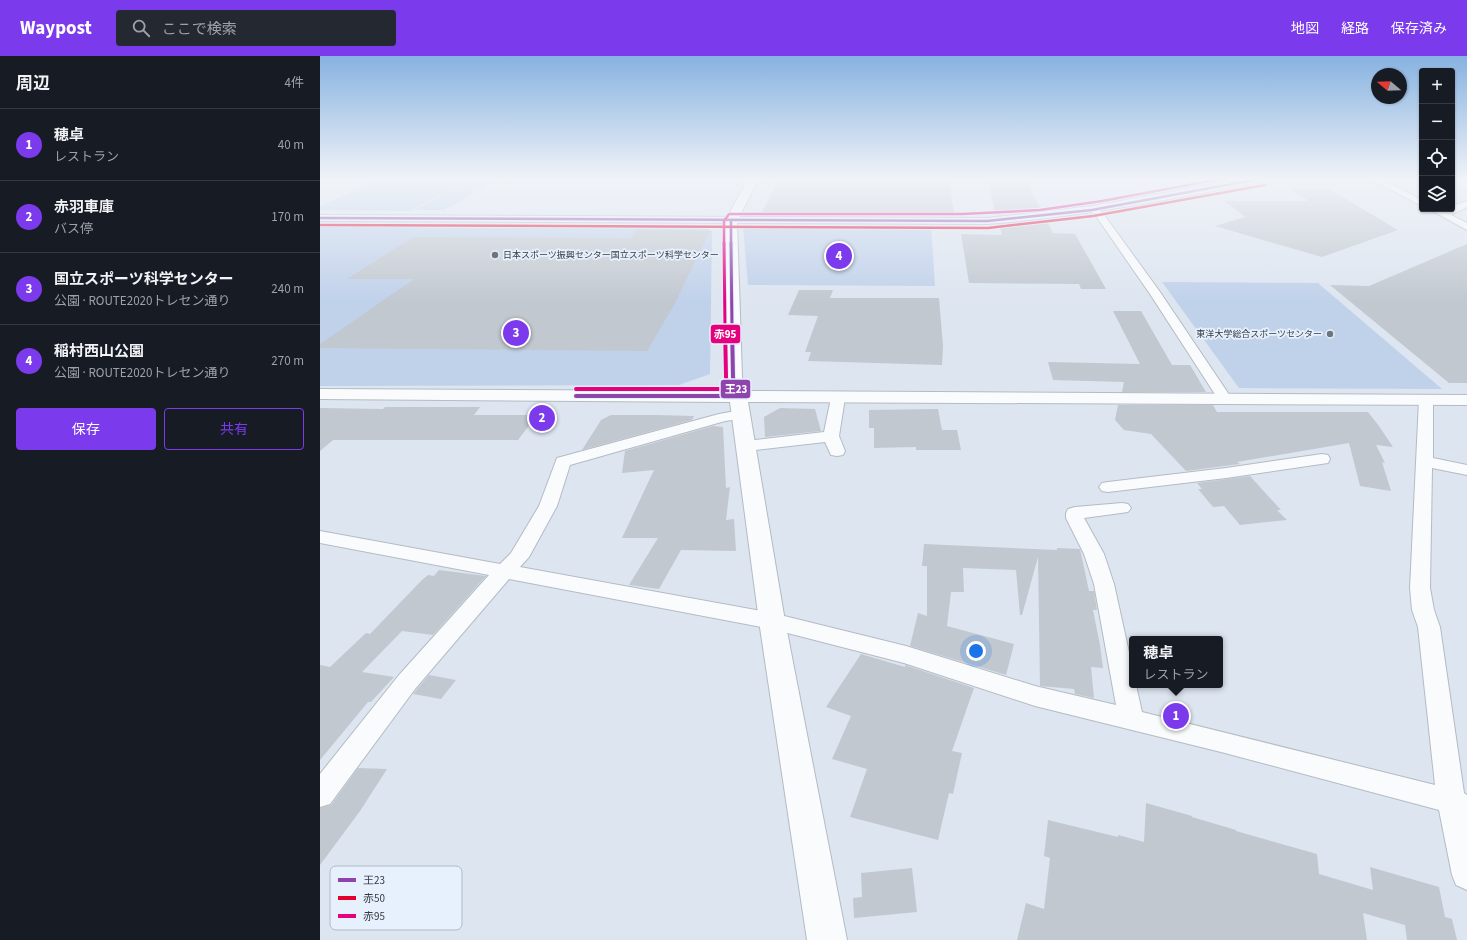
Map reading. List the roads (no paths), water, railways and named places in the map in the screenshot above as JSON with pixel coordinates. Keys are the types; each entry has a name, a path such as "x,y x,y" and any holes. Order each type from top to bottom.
{"main road":[{"path":"492,219 981,221 1007,219"}],"street":[{"path":"1104,219 1152,289 1224,399"},
{"path":"1453,219 1467,227"},
{"path":"731,221 732,377 739,405 746,446 772,621 827,940"},
{"path":"320,394 739,405 838,398 1467,400"},
{"path":"837,451 831,436 838,398"},
{"path":"1426,400 1420,588 1423,610 1429,627 1459,804 1467,875"},
{"path":"320,795 407,682 504,571 519,556 548,506 563,462 724,417 739,405"},
{"path":"746,446 831,436"},
{"path":"1108,487 1249,470 1322,459"},
{"path":"1425,462 1467,470"},
{"path":"1122,508 1075,513 1094,554 1104,584 1131,720"},
{"path":"320,537 772,621 906,655 1035,696 1221,741 1459,804"}],"place":[{"name":"日本スポーツ振興センター国立スポーツ科学センター","path":"495,255"},
{"name":"稲村西山公園","path":"839,256"},
{"name":"国立スポーツ科学センター","path":"516,333"},
{"name":"東洋大学総合スポーツセンター","path":"1330,334"},
{"name":"赤羽車庫","path":"542,418"},
{"name":"穂卓","path":"1176,716"}]}
